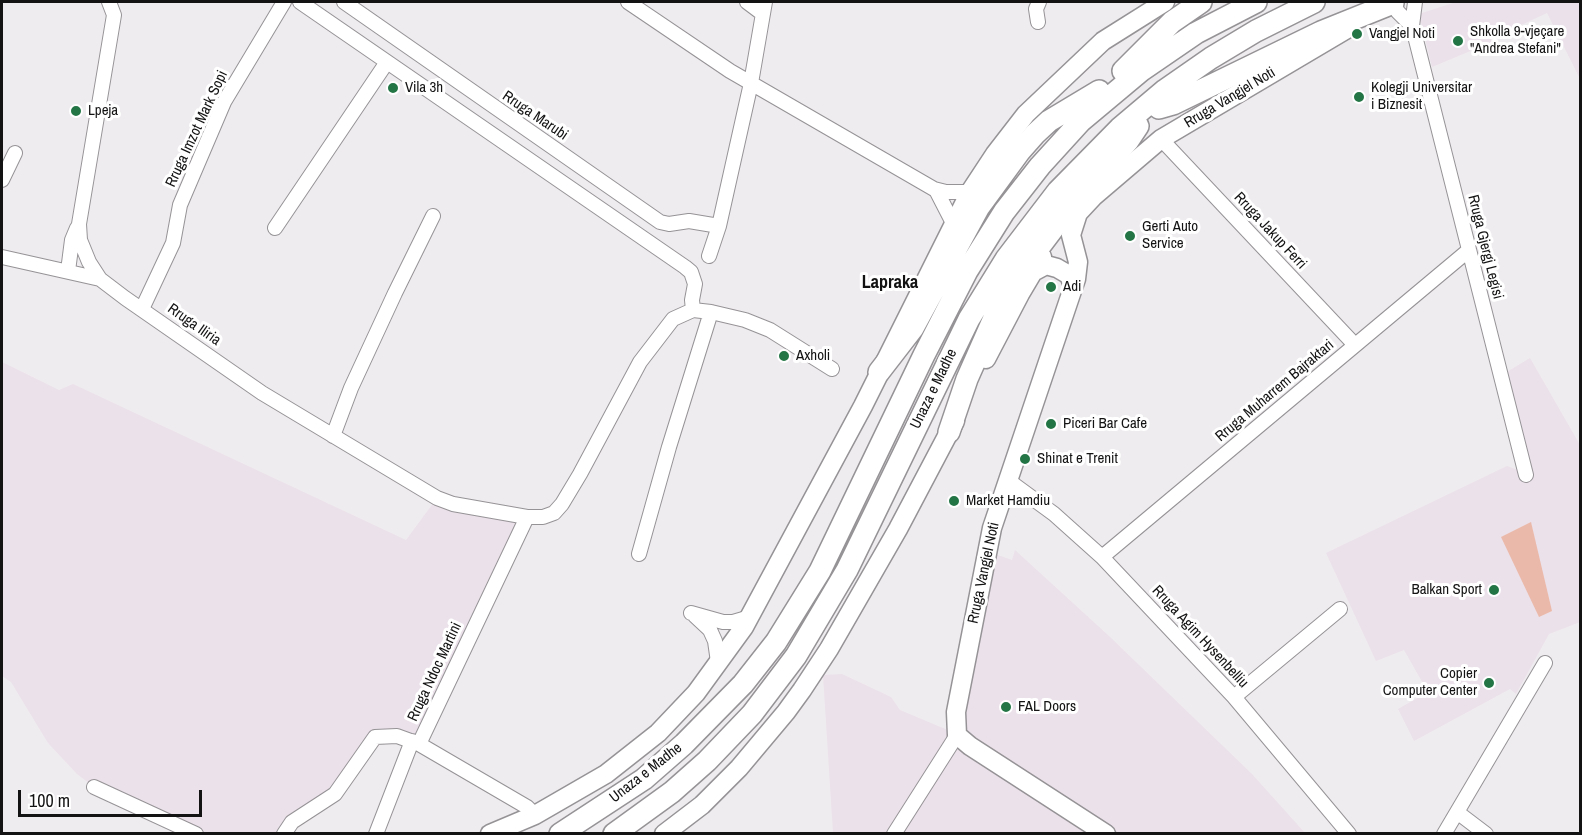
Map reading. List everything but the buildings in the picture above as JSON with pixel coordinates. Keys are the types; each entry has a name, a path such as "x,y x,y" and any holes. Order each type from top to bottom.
{"highway":[{"path":"1124,71 1172,22 1201,2"},
{"name":"Unaza e Madhe","path":"560,834 644,779 684,744 743,684 776,642 820,571 924,355 986,239 1040,166 1081,121 1142,70 1211,25 1256,2"},
{"path":"1028,228 1063,200 1159,108 1306,11 1316,2"},
{"name":"Unaza e Madhe","path":"614,834 672,792 707,761 752,714 796,656 847,570 969,319 1006,259 1058,191 1120,128 1165,90 1211,58 1256,31 1316,2"},
{"path":"1159,108 1183,100 1321,32 1394,2"},
{"path":"986,239 999,207 1015,181 1055,133 1099,91 1145,55 1177,35 1211,25"},
{"path":"879,372 913,328 979,207 1020,151 1049,121 1099,91"},
{"path":"949,432 967,380 1006,291 1059,221 1128,141 1138,126"}],"main road":[{"path":"490,834 536,815 606,774 658,733 696,693 750,617 863,406 953,224 970,192 995,154 1026,114 1103,41 1164,2"},
{"name":"Rruga Vangjel Noti","path":"664,834 702,805 739,768 802,690 829,649 898,529 1004,323 1033,272 1047,250 1078,213 1093,197 1161,139 1394,2"},
{"path":"1075,282 1077,262 1071,235 1078,213"},
{"path":"1033,272 1046,266 1057,268 1069,275 1075,282"},
{"name":"Rruga Vangjel Noti","path":"957,735 956,712 992,528 1075,282"},
{"path":"957,735 970,746 1106,834"}],"street":[{"name":"Rruga Iliria","path":"109,2 114,15 79,224 83,250 100,279 262,393 437,498 453,504 526,517 543,517 554,513 562,504 640,362 673,319 693,310"},
{"name":"Rruga Imzot Mark Sopi","path":"142,309 173,243 180,205 224,102 284,2"},
{"path":"300,2 685,267 693,278 693,310 745,320 770,330 832,369"},
{"name":"Rruga Marubi","path":"344,2 660,222 669,224 689,221 719,226"},
{"path":"628,2 730,71 936,190 970,192"},
{"path":"709,256 719,226 751,83 764,8 747,2"},
{"path":"1038,22 1036,9 1039,2"},
{"name":"Rruga Gjergj Legisi","path":"1394,2 1398,12 1412,26"},
{"name":"Rruga Gjergj Legisi","path":"1415,2 1412,26 1526,475"},
{"path":"275,228 387,62"},
{"name":"Rruga Jakup Ferri","path":"1161,139 1355,345"},
{"path":"2,180 15,153"},
{"path":"936,190 953,224"},
{"path":"333,436 351,388 433,216"},
{"path":"68,271 72,240 79,224"},
{"name":"Rruga Muharrem Bajraktari","path":"1102,557 1468,250"},
{"path":"2,257 100,279"},
{"path":"639,554 711,312"},
{"name":"Rruga Agim Hysenbelliu","path":"1009,482 1054,514 1102,557 1233,698 1349,834"},
{"name":"Rruga Ndoc Martini","path":"284,834 292,822 335,794 375,737 397,736 416,742 526,517"},
{"path":"1233,698 1340,609"},
{"path":"718,662 715,641 710,630 691,613 723,622 733,622 750,617"},
{"path":"1444,834 1545,663"},
{"path":"894,834 957,735"},
{"path":"375,834 416,742 536,815"},
{"path":"94,787 196,834"},
{"path":"1457,812 1486,834"}],"shaded area":[{"name":"Shkolla 9-vjeçare \"Andrea Stefani\"","path":"1456,2 1580,2 1580,79 1547,13 1491,39 1492,42 1432,67 1419,14"},
{"path":"1530,358 1580,445 1580,622 1549,634 1516,694 1510,689 1414,741 1398,709 1428,692 1404,650 1376,661 1326,553 1507,466 1518,470 1505,373"},
{"path":"2,362 59,390 73,384 406,540 437,498 527,517 419,744 375,737 335,794 284,833 196,833 94,787 77,774 48,743 11,682 2,676"},
{"path":"1531,522 1552,611 1539,617 1501,537"},
{"path":"1015,550 1109,636 1252,774 1305,833 833,833 823,675 842,674 891,697 900,710 957,734 992,553 1012,560"}],"place":[{"name":"Vangjel Noti","path":"1357,34"},
{"name":"Shkolla 9-vjeçare \"Andrea Stefani\"","path":"1458,41"},
{"name":"Vila 3h","path":"393,88"},
{"name":"Kolegji Universitar i Biznesit","path":"1359,97"},
{"name":"Lpeja","path":"76,111"},
{"name":"Gerti Auto Service","path":"1130,236"},
{"name":"Adi","path":"1051,287"},
{"name":"Axholi","path":"784,356"},
{"name":"Piceri Bar Cafe","path":"1051,424"},
{"name":"Shinat e Trenit","path":"1025,459"},
{"name":"Market Hamdiu","path":"954,501"},
{"name":"Balkan Sport","path":"1494,590"},
{"name":"Copier Computer Center","path":"1489,683"},
{"name":"FAL Doors","path":"1006,707"}],"district":[{"name":"Lapraka","path":"890,283"}]}
